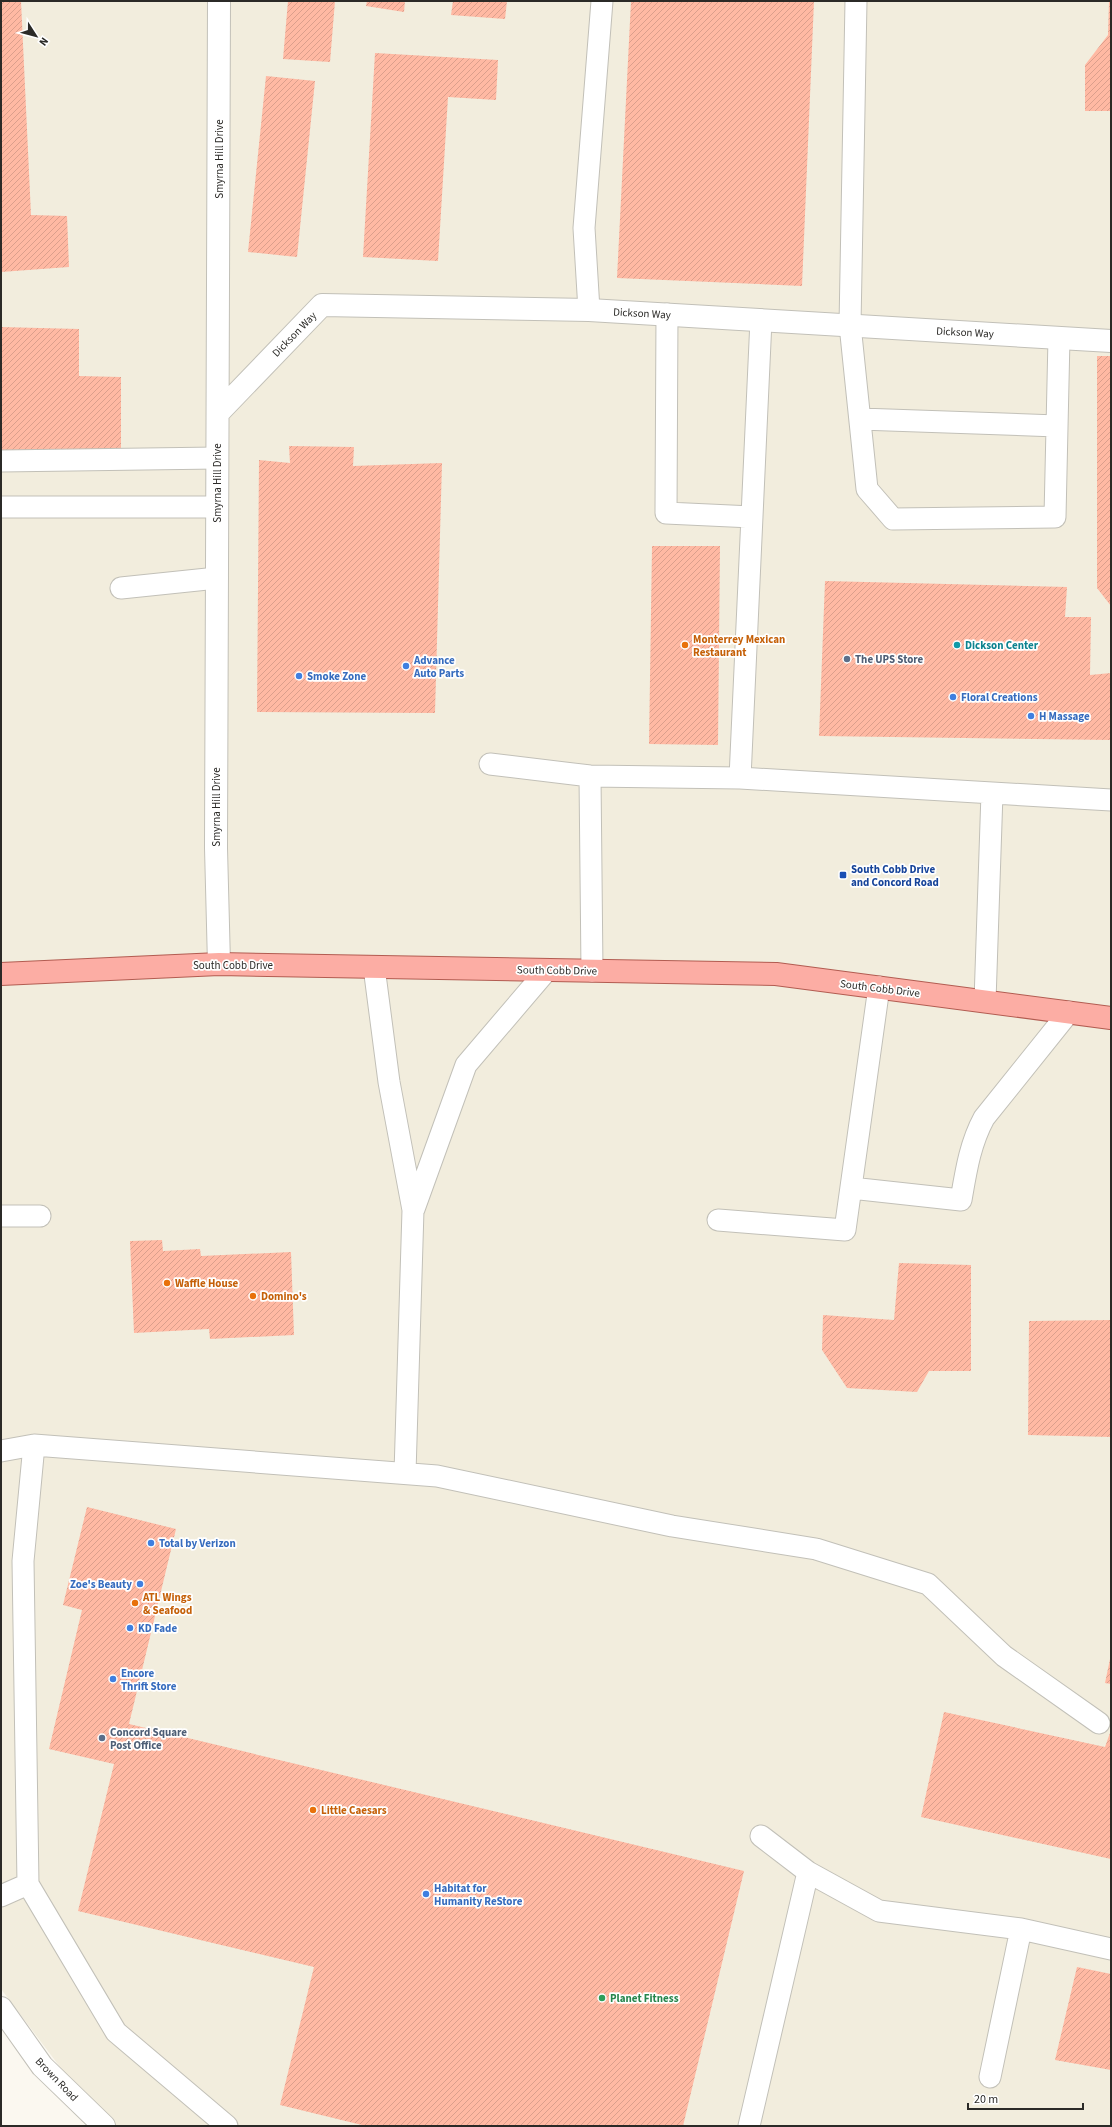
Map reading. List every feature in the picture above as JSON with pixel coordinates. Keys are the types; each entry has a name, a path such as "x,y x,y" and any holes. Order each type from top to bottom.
{"main road":[{"name":"South Cobb Drive","path":"1,974 219,964 776,974 1111,1018"}],"street":[{"name":"Smyrna Hill Drive","path":"218,1 216,848 219,964"},
{"name":"Dickson Way","path":"218,413 322,305 589,310 1111,341"},
{"name":"Brown Road","path":"1,2008 42,2066 104,2126"}],"lane":[{"path":"589,310 584,228 602,1"},
{"path":"856,1 850,325 867,489 893,519 1055,517 1059,338"},
{"path":"667,314 666,513 752,517"},
{"path":"740,778 761,320"},
{"path":"860,419 1057,426"},
{"path":"1,461 217,458"},
{"path":"1,507 218,507"},
{"path":"121,588 217,578"},
{"path":"490,764 590,776 740,778 1111,800"},
{"path":"590,776 592,971"},
{"path":"985,1001 992,793"},
{"path":"374,967 390,1082 413,1210 405,1473"},
{"path":"413,1210 466,1065 547,970"},
{"path":"718,1220 845,1230 879,987"},
{"path":"851,1188 961,1200 967,1161 975,1134 984,1118 1069,1012"},
{"path":"1,1216 40,1216"},
{"path":"34,1445 24,1561 28,1884 116,2032 227,2126"},
{"path":"1,1451 34,1445 437,1476 672,1526 816,1549 928,1584 1004,1656 1099,1723"},
{"path":"761,1836 808,1872 879,1911 1020,1929 1111,1949"},
{"path":"749,2126 808,1872"},
{"path":"1,1896 28,1884"},
{"path":"990,2077 1020,1929"}],"shaded area":[{"path":"1,1 1111,1 1111,2126 114,2126 94,2112 1,1989"}],"building":[{"path":"1,1 21,1 31,215 67,216 69,267 1,272"},
{"path":"288,1 335,1 330,62 283,59"},
{"path":"367,1 405,1 404,12 366,6"},
{"path":"453,1 507,1 505,19 451,15"},
{"path":"631,1 814,1 802,286 617,278"},
{"path":"1109,1 1111,1 1111,111 1085,111 1085,65 1108,35"},
{"path":"375,53 498,60 496,100 448,97 438,261 363,257"},
{"path":"266,76 315,81 297,257 248,252"},
{"path":"1,327 79,329 79,376 121,377 121,449 1,450"},
{"path":"1097,356 1111,356 1111,606 1097,588"},
{"path":"289,446 354,447 353,466 442,463 435,713 257,712 259,460 290,463"},
{"name":"Monterrey Mexican Restaurant","path":"652,546 720,546 718,745 649,744"},
{"name":"Dickson Center","path":"825,581 1067,587 1065,617 1091,617 1090,675 1111,673 1111,740 819,736"},
{"path":"162,1240 163,1251 200,1249 201,1256 291,1252 294,1335 210,1339 209,1329 134,1333 130,1241"},
{"path":"899,1263 971,1265 971,1371 929,1371 917,1392 847,1388 822,1350 823,1315 894,1320"},
{"path":"1111,1320 1111,1437 1028,1435 1029,1321"},
{"path":"87,1507 176,1529 129,1724 744,1871 683,2126 366,2126 280,2105 314,1967 78,1911 114,1764 49,1749 82,1610 63,1605"},
{"path":"1110,1659 1111,1660 1111,1684 1105,1683"},
{"path":"944,1712 1105,1747 1111,1730 1111,1859 921,1817"},
{"path":"1077,1967 1111,1974 1111,2070 1055,2060"}],"place":[{"name":"Monterrey Mexican Restaurant","path":"685,645"},
{"name":"Dickson Center","path":"957,645"},
{"name":"The UPS Store","path":"847,659"},
{"name":"Advance Auto Parts","path":"406,666"},
{"name":"Smoke Zone","path":"299,676"},
{"name":"Floral Creations","path":"953,697"},
{"name":"H Massage","path":"1031,716"},
{"name":"South Cobb Drive and Concord Road","path":"843,875"},
{"name":"Waffle House","path":"167,1283"},
{"name":"Domino's","path":"253,1296"},
{"name":"Total by Verizon","path":"151,1543"},
{"name":"Zoe's Beauty","path":"140,1584"},
{"name":"ATL Wings & Seafood","path":"135,1603"},
{"name":"KD Fade","path":"130,1628"},
{"name":"Encore Thrift Store","path":"113,1679"},
{"name":"Concord Square Post Office","path":"102,1738"},
{"name":"Little Caesars","path":"313,1810"},
{"name":"Habitat for Humanity ReStore","path":"426,1894"},
{"name":"Planet Fitness","path":"602,1998"}]}
